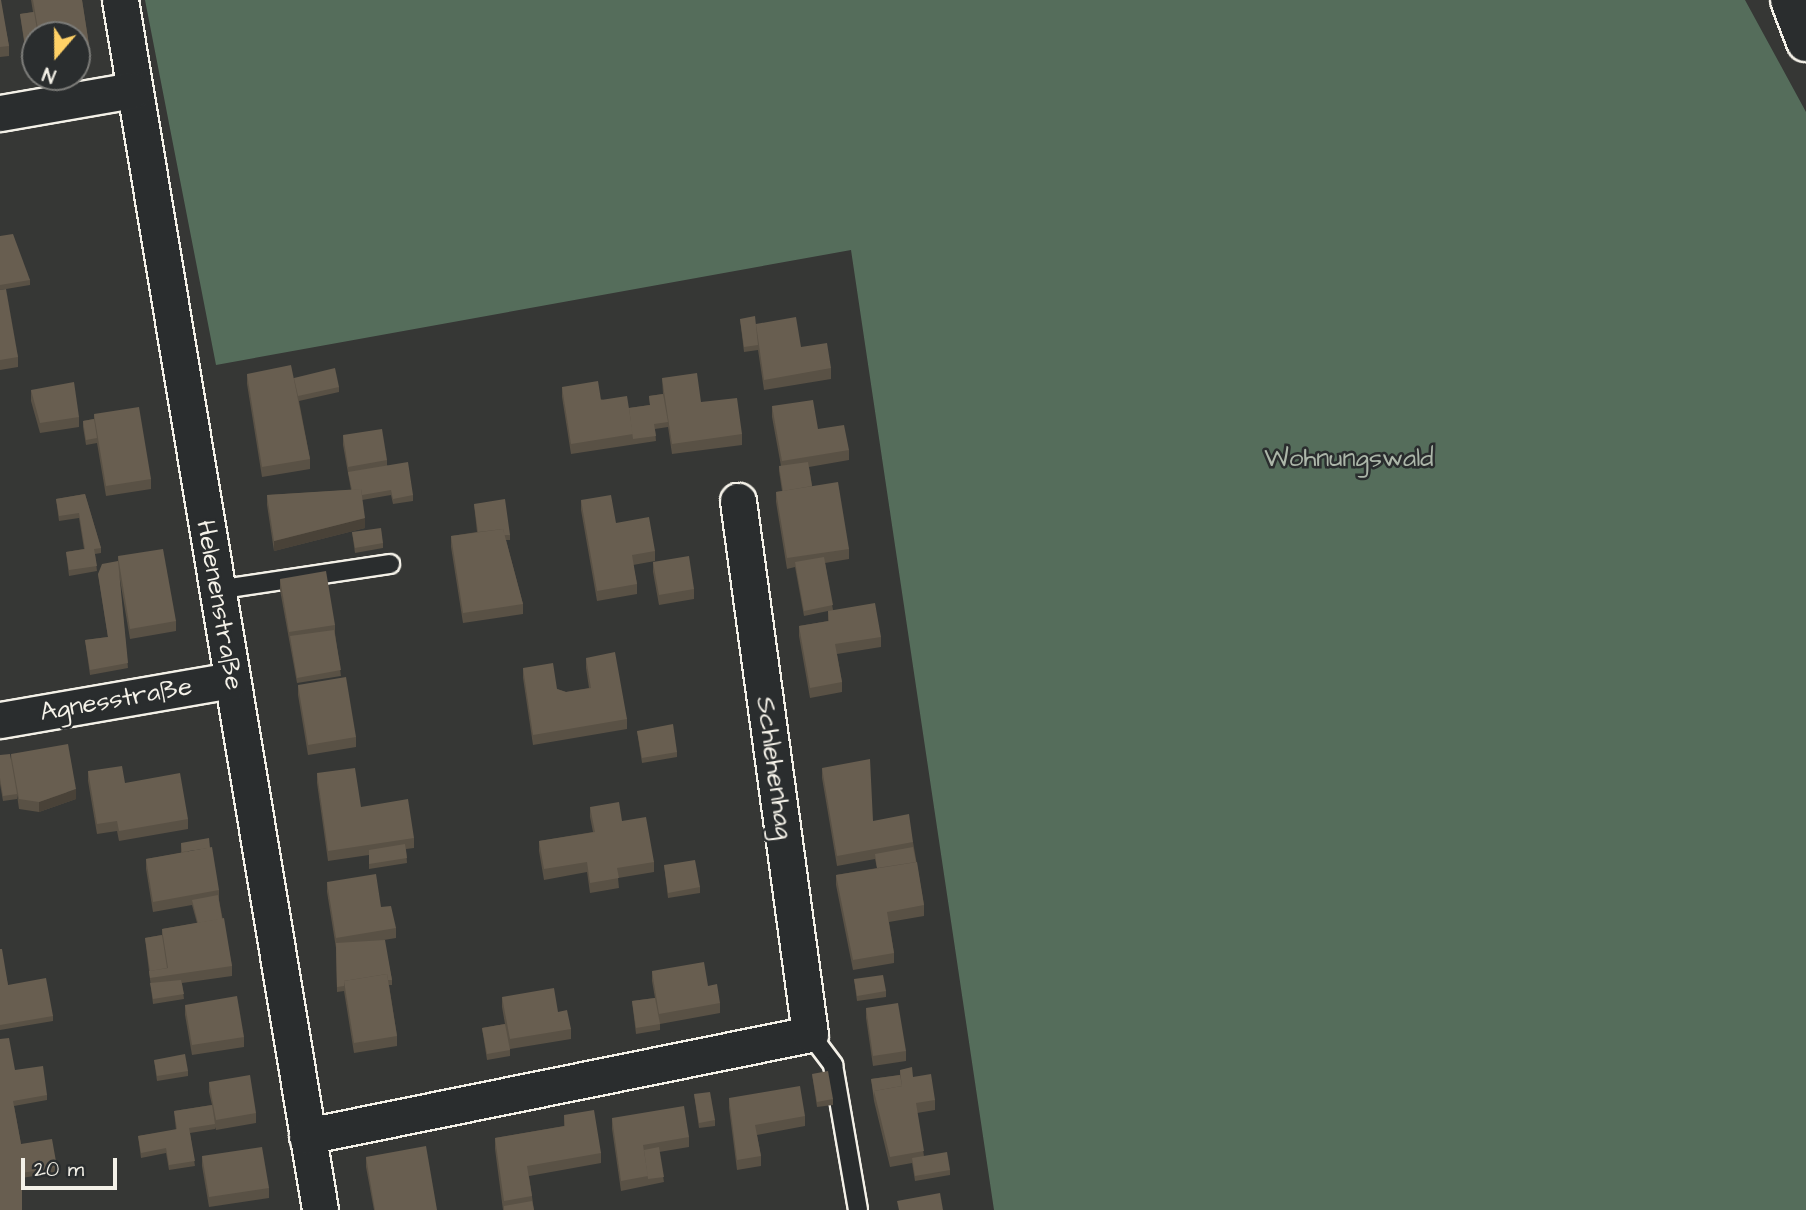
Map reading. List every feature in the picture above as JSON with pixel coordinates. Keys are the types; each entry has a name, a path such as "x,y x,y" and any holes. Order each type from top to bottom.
{"main road":[{"path":"1790,0 1806,42"}],"street":[{"name":"Helenenstraße","path":"120,0 320,1210"},
{"path":"0,113 133,90"},
{"name":"Schlehenhag","path":"737,501 810,1034"},
{"name":"Agnesstraße","path":"0,720 232,680"},
{"path":"307,1136 810,1034"}],"lane":[{"path":"216,590 390,564"},
{"name":"Schlehenhag","path":"810,1034 833,1065 858,1210"}],"green space":[{"name":"Wohnungswald","path":"145,0 1745,0 1806,112 1806,1210 994,1210 851,250 216,365"}],"building":[{"path":"0,0 9,46 0,47"},
{"path":"33,0 82,0 85,21 37,21"},
{"path":"34,12 36,21 21,21 20,14"},
{"path":"13,234 30,280 0,285 0,236"},
{"path":"6,289 18,357 0,360 0,290"},
{"path":"755,316 758,345 744,347 740,319"},
{"path":"796,317 801,347 827,343 831,368 764,380 756,324"},
{"path":"291,365 310,459 262,467 247,374"},
{"path":"335,368 339,387 298,396 294,378"},
{"path":"697,373 701,402 737,398 742,434 672,444 662,378"},
{"path":"598,381 601,400 627,396 633,434 571,444 562,387"},
{"path":"74,382 79,417 40,423 31,390"},
{"path":"663,394 668,422 654,424 656,436 633,439 629,408 650,405 649,396"},
{"path":"813,400 818,429 844,425 849,450 782,461 772,406"},
{"path":"139,407 151,479 106,486 94,414"},
{"path":"94,419 97,438 86,440 83,421"},
{"path":"382,429 387,460 348,467 343,435"},
{"path":"408,462 413,495 393,499 391,490 362,495 361,489 352,490 348,472"},
{"path":"808,462 812,486 783,491 779,466"},
{"path":"838,482 849,549 787,558 776,492"},
{"path":"361,489 365,518 274,541 267,495"},
{"path":"85,494 101,548 94,549 97,566 69,570 66,552 85,549 79,513 59,516 56,499"},
{"path":"611,495 616,523 649,517 655,551 632,555 637,584 597,591 581,500"},
{"path":"505,499 510,535 504,535 503,529 478,532 474,504"},
{"path":"381,528 383,543 355,548 352,532"},
{"path":"503,529 523,604 463,613 451,536"},
{"path":"163,549 176,621 130,629 118,556"},
{"path":"689,556 694,589 659,595 653,562"},
{"path":"824,557 833,605 804,611 795,562"},
{"path":"118,561 128,663 90,670 85,640 108,637 98,574 102,564"},
{"path":"326,571 335,625 289,632 280,579"},
{"path":"875,603 881,637 835,644 842,682 810,688 799,626 829,621 828,611"},
{"path":"334,630 341,670 297,678 290,636"},
{"path":"615,652 627,719 533,735 523,668 553,663 557,689 566,692 591,688 586,658"},
{"path":"346,677 356,737 308,745 298,685"},
{"path":"673,724 677,752 642,758 637,731"},
{"path":"68,744 76,789 39,802 19,799 11,754"},
{"path":"10,754 17,794 3,796 0,755"},
{"path":"870,759 873,821 909,814 913,842 837,856 822,768"},
{"path":"122,766 125,783 180,773 188,819 119,831 117,821 97,824 88,771"},
{"path":"355,768 361,807 408,799 414,838 328,851 317,773"},
{"path":"619,802 622,821 646,817 654,862 617,868 619,878 590,883 587,862 544,869 539,841 595,832 590,807"},
{"path":"209,838 210,848 182,852 181,843"},
{"path":"405,844 407,858 369,864 369,850"},
{"path":"212,847 219,890 153,902 146,859"},
{"path":"913,847 916,862 877,868 875,854"},
{"path":"695,860 700,887 668,893 664,865"},
{"path":"917,862 924,905 887,912 894,953 853,960 836,875"},
{"path":"376,874 381,907 391,906 396,928 336,938 327,882"},
{"path":"218,895 222,919 198,923 192,900"},
{"path":"224,918 232,966 150,978 149,971 168,968 162,929"},
{"path":"162,935 167,968 150,971 145,938"},
{"path":"385,940 392,980 388,980 387,974 344,981 344,986 337,987 336,943"},
{"path":"0,949 8,985 46,978 53,1016 0,1025"},
{"path":"704,962 708,986 717,984 720,1003 659,1014 652,971"},
{"path":"387,974 397,1036 354,1043 344,981"},
{"path":"883,975 886,991 857,996 854,979"},
{"path":"181,980 184,994 153,999 150,983"},
{"path":"554,988 558,1012 567,1010 571,1029 510,1039 502,997"},
{"path":"237,996 244,1037 192,1045 185,1005"},
{"path":"655,998 660,1024 636,1028 632,1001"},
{"path":"898,1003 906,1051 873,1056 866,1008"},
{"path":"505,1024 510,1050 487,1054 482,1028"},
{"path":"9,1038 15,1070 43,1066 47,1095 13,1101 21,1144 52,1139 57,1167 22,1173 22,1210 0,1210 0,1039"},
{"path":"185,1054 188,1071 157,1076 154,1060"},
{"path":"912,1067 913,1077 931,1074 935,1100 916,1103 924,1151 890,1157 874,1091 902,1086 900,1070"},
{"path":"828,1071 833,1099 817,1102 812,1074"},
{"path":"250,1075 256,1113 216,1120 209,1082"},
{"path":"900,1075 902,1086 874,1091 874,1096 871,1079"},
{"path":"800,1086 805,1116 755,1125 761,1156 737,1160 729,1098"},
{"path":"710,1092 715,1120 699,1123 694,1094"},
{"path":"212,1105 215,1124 189,1128 195,1161 169,1165 166,1148 141,1153 138,1136 177,1129 174,1111"},
{"path":"684,1106 689,1137 643,1145 648,1176 621,1181 612,1118"},
{"path":"594,1110 601,1153 527,1166 532,1196 504,1201 495,1138 565,1126 564,1115"},
{"path":"426,1146 437,1210 375,1210 366,1157"},
{"path":"262,1147 269,1188 209,1197 202,1156"},
{"path":"659,1147 664,1177 648,1179 644,1150"},
{"path":"947,1152 950,1170 915,1176 912,1158"},
{"path":"940,1193 943,1210 899,1210 897,1201"},
{"path":"532,1201 534,1210 504,1210 504,1206"}]}
